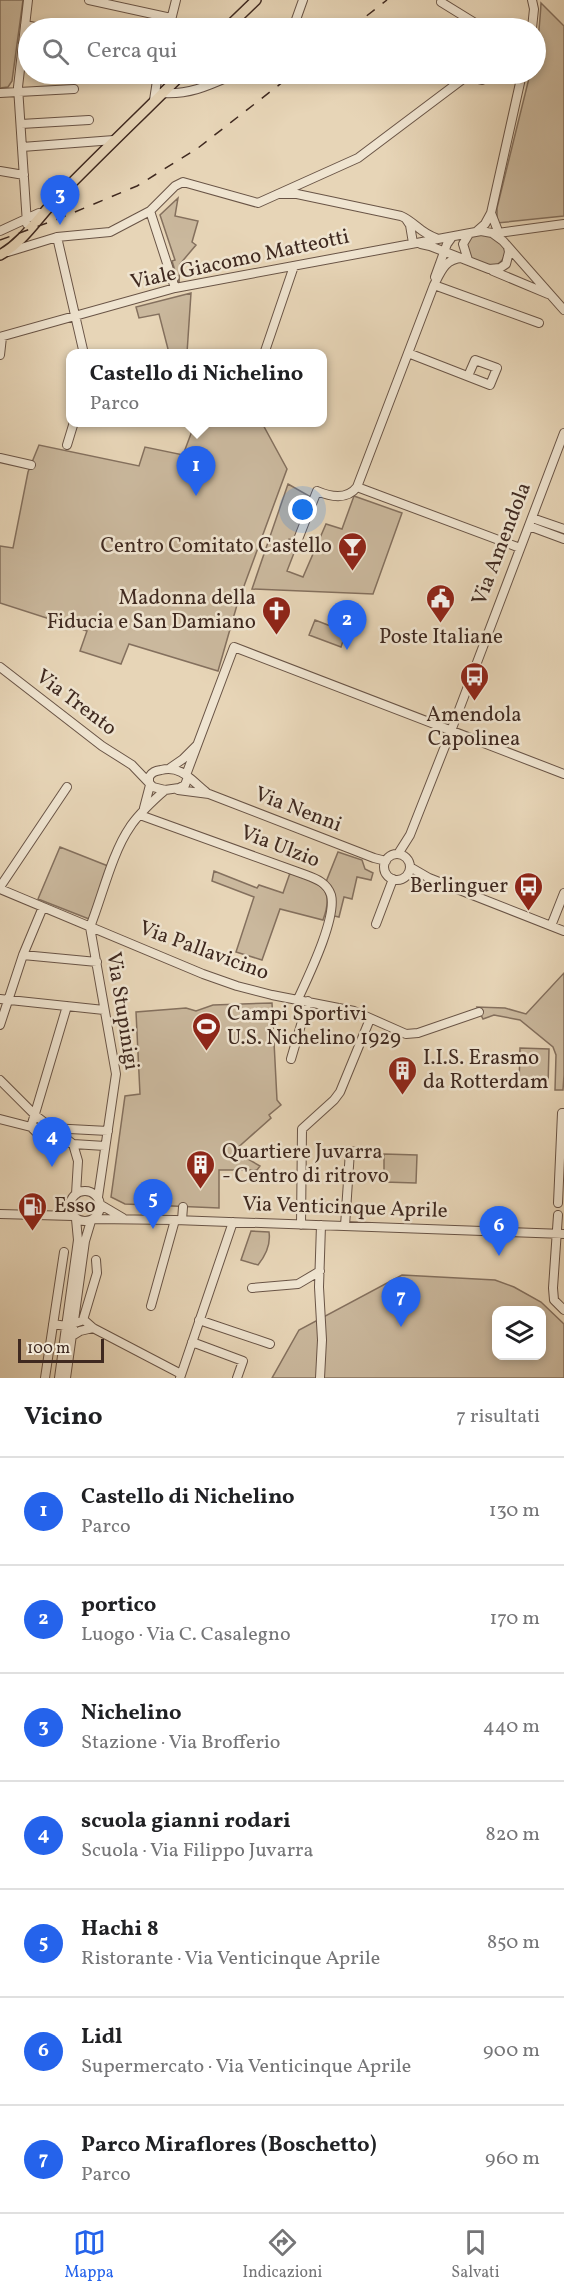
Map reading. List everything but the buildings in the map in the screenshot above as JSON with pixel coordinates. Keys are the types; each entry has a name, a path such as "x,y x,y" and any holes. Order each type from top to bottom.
{"main road":[{"path":"237,18 256,0"},
{"path":"0,255 8,251 36,224 48,207 172,84"},
{"path":"0,255 27,221 48,207"}],"street":[{"path":"26,18 28,0"},
{"path":"88,0 109,2 171,18 176,0"},
{"path":"297,18 303,0"},
{"path":"532,0 533,18"},
{"path":"441,2 469,18"},
{"path":"0,231 27,221 18,73"},
{"path":"158,84 158,97 200,90 213,84"},
{"path":"0,255 57,237 110,232 150,211 175,186 183,182 258,202 277,195 358,158 453,84"},
{"path":"465,259 463,244 471,233 485,224 491,213 520,84"},
{"path":"0,93 74,88"},
{"path":"21,124 89,120"},
{"path":"22,147 114,140"},
{"path":"0,171 24,175"},
{"path":"277,195 297,194 405,218 413,222 421,232 440,239"},
{"path":"150,211 175,288"},
{"path":"491,213 498,233 506,244 564,310"},
{"path":"405,218 410,225 413,243 465,259 552,296"},
{"path":"498,233 564,224"},
{"path":"471,233 492,233 506,244 509,252 506,264 500,268 489,269"},
{"name":"Viale Giacomo Matteotti","path":"1,337 175,288 471,233"},
{"path":"57,237 83,349"},
{"path":"436,271 452,237"},
{"path":"425,245 435,257 434,285"},
{"path":"295,547 317,491 331,496 343,496 357,487 434,285 445,265 451,260 465,259"},
{"path":"266,349 294,266"},
{"path":"434,285 539,323"},
{"path":"0,355 1,337"},
{"path":"408,353 468,376"},
{"path":"67,445 73,427"},
{"name":"Via Amendola","path":"398,854 410,835 564,434"},
{"path":"0,458 31,465"},
{"path":"357,487 520,548"},
{"path":"530,522 564,529"},
{"path":"530,522 564,539"},
{"path":"174,789 185,785 234,647 564,774"},
{"name":"Via Trento","path":"0,667 102,746 132,765 149,783"},
{"path":"142,813 149,777 155,771 169,768 183,759 198,744"},
{"name":"Via Trento","path":"132,765 155,771"},
{"name":"Via Nenni","path":"169,768 180,771 209,794"},
{"path":"149,783 157,790 165,790"},
{"path":"0,888 67,787"},
{"name":"Via Nenni","path":"165,790 174,789 209,794 385,863"},
{"path":"90,927 120,845 129,828 165,790"},
{"name":"Via Ulzio","path":"142,813 306,875 325,885 332,899 329,921 298,999"},
{"name":"Via Amendola","path":"407,858 410,835"},
{"path":"393,879 388,875 385,863 393,855 398,854 407,858 410,867 429,878 564,931"},
{"path":"406,876 410,867"},
{"path":"393,879 406,876 429,878"},
{"path":"376,924 393,879"},
{"name":"Via Stupinigi","path":"0,888 90,927 116,1074 105,1146 100,1201"},
{"path":"551,926 564,893"},
{"path":"0,1025 4,999 43,906"},
{"name":"Via Pallavicino","path":"90,927 237,986 354,1011 400,1032 412,1034 479,1012"},
{"path":"23,955 97,962"},
{"path":"4,999 104,1010"},
{"path":"291,1059 308,1001"},
{"path":"31,1127 67,1006"},
{"path":"301,1225 302,1129 340,1092 370,1019"},
{"path":"0,1080 36,1116 73,1144 78,1161 76,1194"},
{"path":"558,1203 563,1113"},
{"path":"0,1119 31,1127 108,1131"},
{"path":"31,1127 36,1132 73,1144 105,1146"},
{"path":"345,1226 350,1151 355,1152"},
{"path":"59,1378 70,1324 78,1240 75,1218 70,1206 71,1199 84,1191 92,1192 100,1201 100,1212 93,1220 85,1241 76,1312 70,1324"},
{"name":"Via Venticinque Aprile","path":"100,1201 125,1218"},
{"path":"59,1215 70,1206"},
{"path":"151,1306 183,1207"},
{"path":"0,1214 59,1215 84,1222 93,1220"},
{"path":"558,1215 560,1234 553,1288 554,1300 564,1310"},
{"name":"Via Venticinque Aprile","path":"93,1220 125,1218 560,1234"},
{"path":"76,1312 93,1329 181,1376 233,1222"},
{"path":"320,1378 321,1225"},
{"path":"45,1378 64,1252"},
{"path":"66,1378 76,1333 84,1320 97,1273 96,1260"},
{"path":"252,1288 298,1284 320,1271"},
{"path":"53,1324 70,1324 84,1320"},
{"path":"199,1320 270,1344"},
{"path":"70,1324 76,1333"},
{"path":"76,1333 93,1329"},
{"path":"192,1342 243,1361 237,1378"}],"shaded area":[{"path":"0,0 23,0 21,18 18,18 12,81 8,87 0,88"},
{"path":"541,3 564,26 564,216 497,223 497,208 528,84 546,84 546,18 540,18"},
{"path":"178,198 175,216 198,221 192,242 196,245 180,264 179,284 172,261 175,260 160,215"},
{"path":"479,234 499,241 503,246 504,256 501,262 494,267 470,259 466,242 470,236"},
{"path":"191,293 187,349 168,349 159,314 139,318 136,307"},
{"path":"194,427 264,427 287,469 237,605 218,671 129,644 121,664 80,651 87,631 0,603 0,546 13,548 28,472 39,445 139,466 145,447 183,455"},
{"path":"288,484 311,497 294,540 289,539 285,549 294,553 287,571 303,577 326,524 342,529 354,496 402,513 373,594 252,589"},
{"path":"315,620 346,632 341,647 309,635"},
{"path":"60,847 108,866 89,919 38,899"},
{"path":"338,852 362,860 365,869 373,873 371,880 357,877 352,899 344,897 339,917 334,916 334,898 326,882"},
{"path":"214,871 257,888 259,885 283,893 290,873 316,883 326,893 323,920 280,909 262,960 236,952 254,897 212,881"},
{"path":"564,973 563,1090 555,1090 556,1055 553,1047 520,1020 494,1015 483,1019 477,1007 505,1008 526,1014"},
{"path":"272,1003 277,1100 281,1105 269,1115 271,1118 234,1151 260,1166 257,1170 219,1170 219,1208 125,1204 111,1197 125,1096 140,1094 136,1012 186,1008 196,1011 213,1005"},
{"path":"520,1048 549,1049 548,1087 519,1086"},
{"path":"384,1154 417,1155 416,1183 384,1182"},
{"path":"251,1231 269,1232 267,1250 258,1265 241,1260"},
{"path":"402,1275 495,1280 514,1287 541,1302 545,1306 492,1306 492,1360 546,1360 546,1307 564,1324 564,1378 272,1378 299,1330"}],"railway":[{"path":"364,18 387,0"},
{"path":"0,240 137,186 198,148 280,84"}],"place":[{"name":"Nichelino","path":"60,225"},
{"name":"Castello di Nichelino","path":"196,496"},
{"name":"Centro Comitato Castello","path":"353,572"},
{"name":"Poste Italiane","path":"441,624"},
{"name":"Madonna della Fiducia e San Damiano","path":"277,636"},
{"name":"portico","path":"347,650"},
{"name":"Amendola Capolinea","path":"474,702"},
{"name":"Berlinguer","path":"529,912"},
{"name":"Campi Sportivi U.S. Nichelino 1929","path":"206,1052"},
{"name":"I.I.S. Erasmo da Rotterdam","path":"402,1096"},
{"name":"scuola gianni rodari","path":"52,1167"},
{"name":"Quartiere Juvarra - Centro di ritrovo","path":"201,1190"},
{"name":"Hachi 8","path":"153,1229"},
{"name":"Esso","path":"33,1232"},
{"name":"Lidl","path":"499,1256"},
{"name":"Parco Miraflores (Boschetto)","path":"401,1327"}]}
